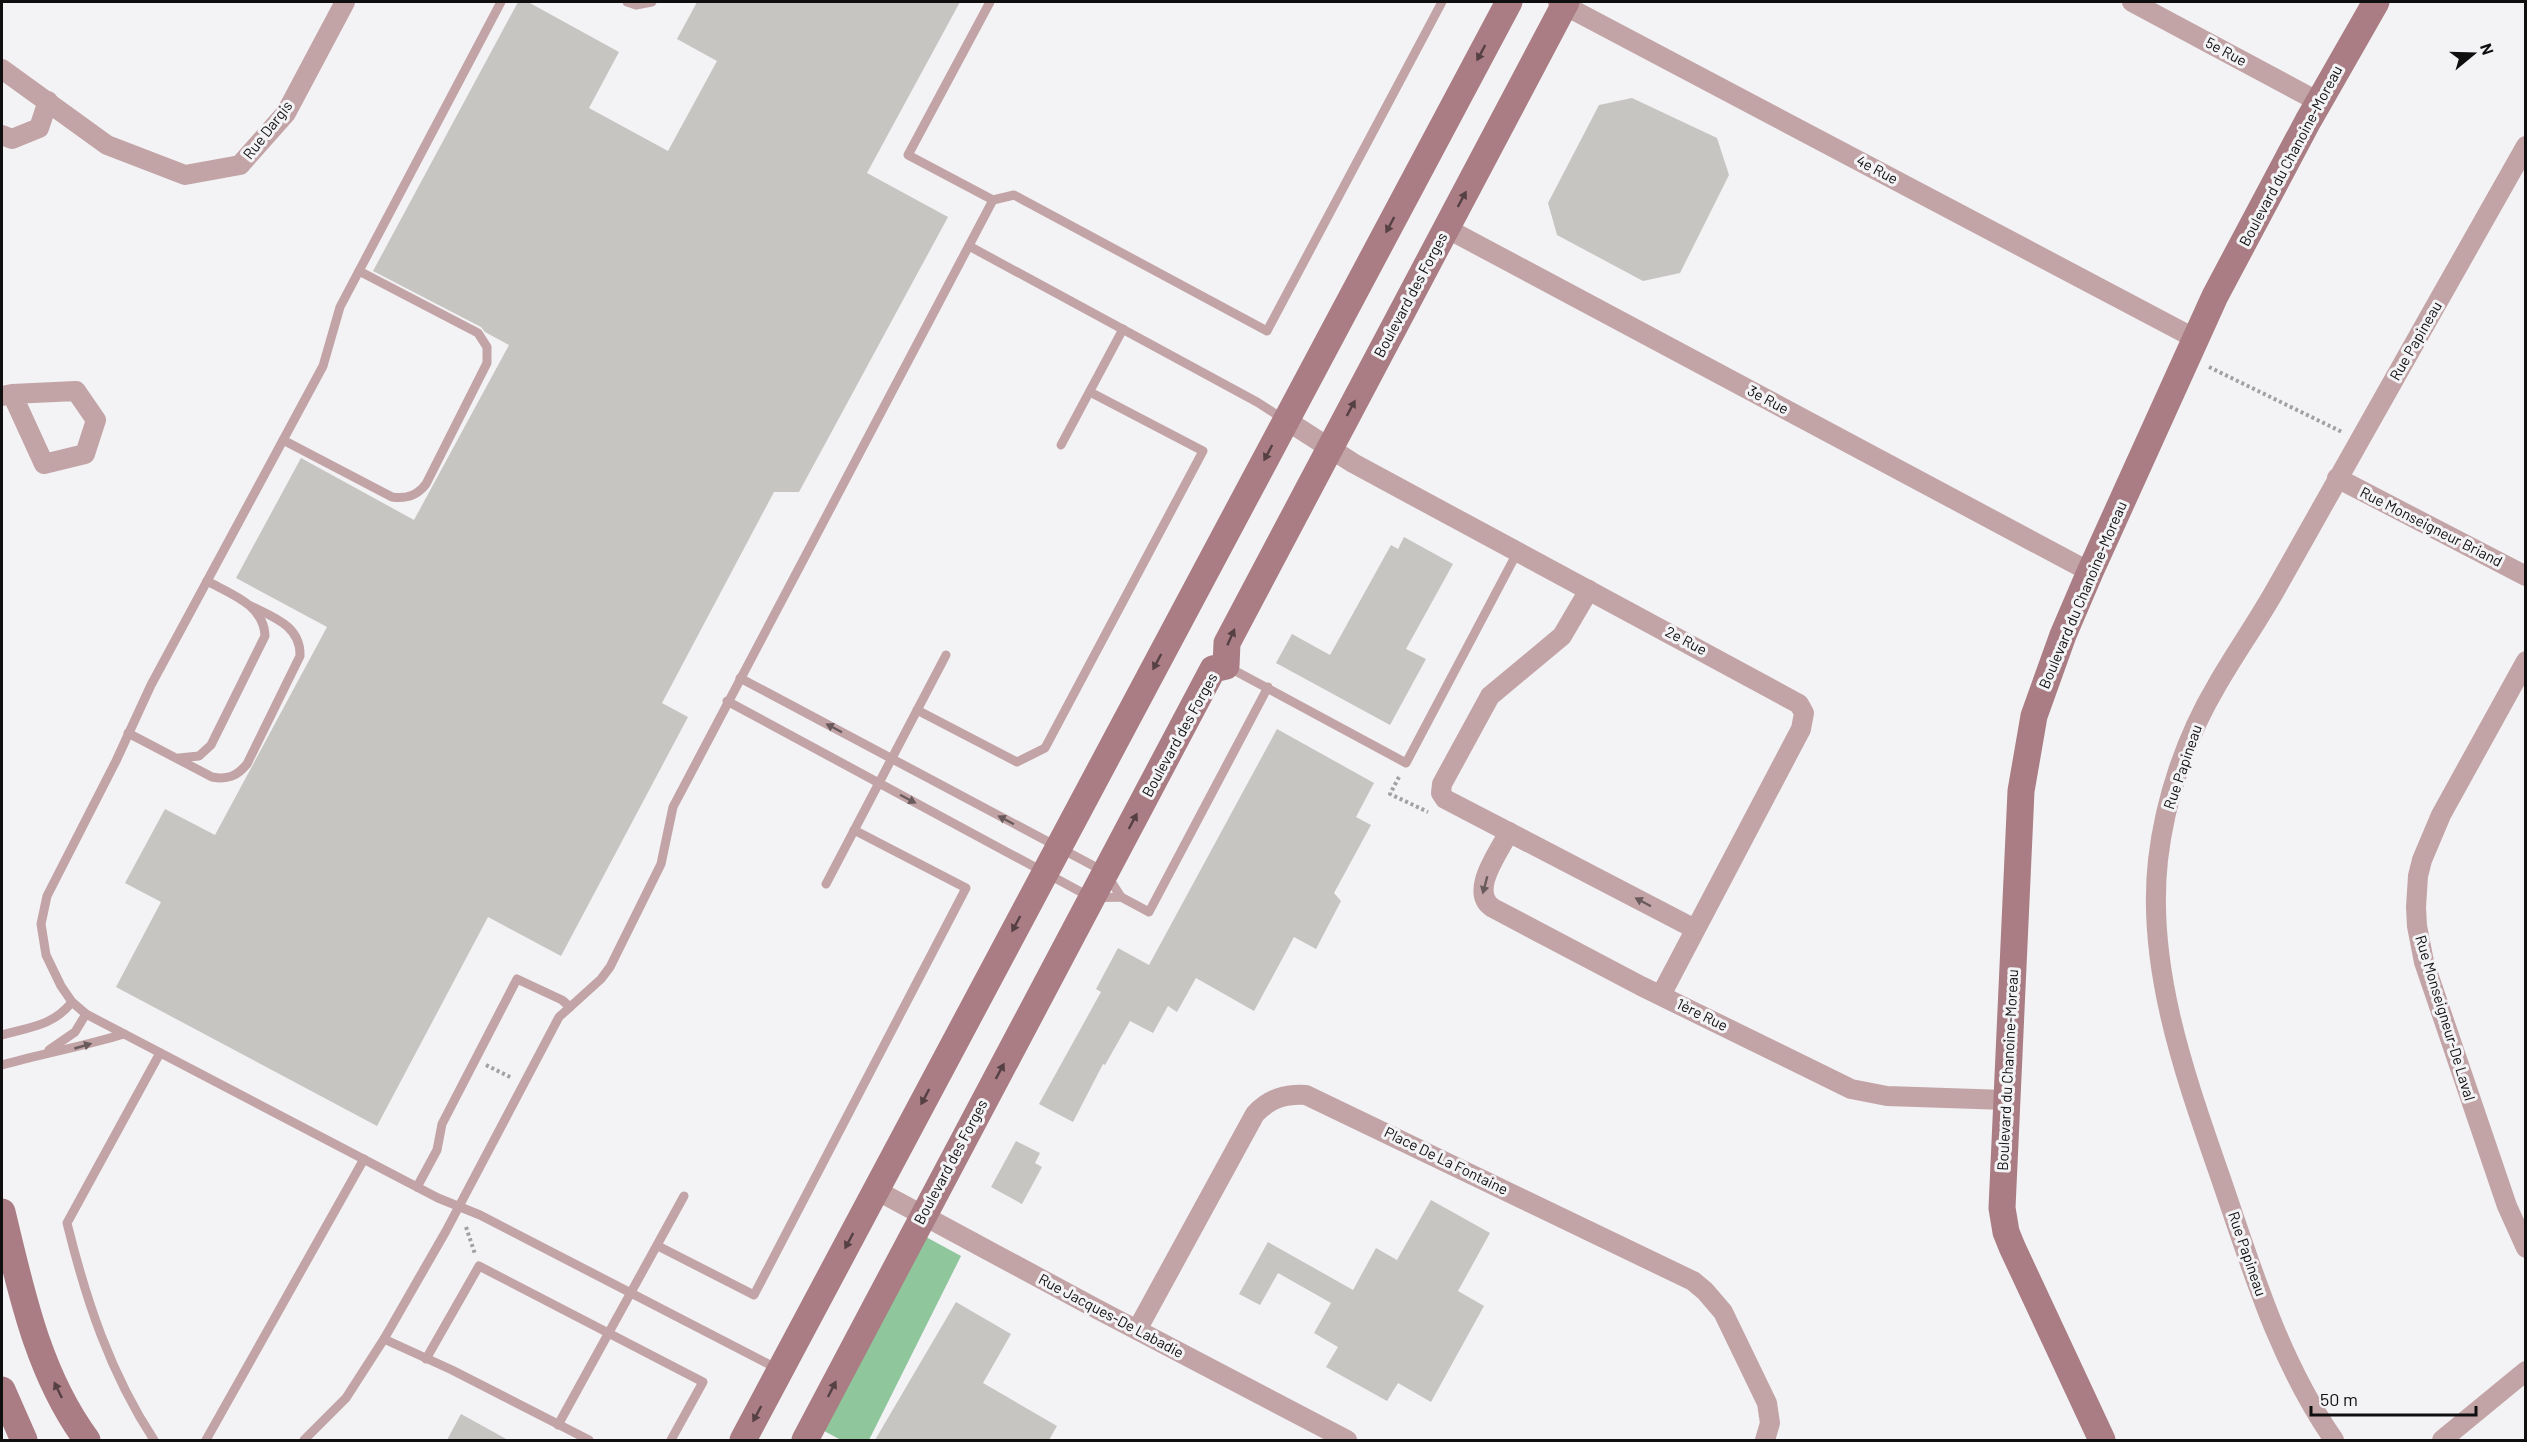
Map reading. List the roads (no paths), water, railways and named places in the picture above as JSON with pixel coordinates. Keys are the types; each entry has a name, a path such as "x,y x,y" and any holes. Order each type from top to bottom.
{"main road":[{"path":"742,1440 1509,2"},
{"name":"Boulevard du Chanoine-Moreau","path":"2102,1440 2006,1232 2002,1194 2021,791 2026,752 2041,693 2090,572 2215,297 2319,102 2376,2"},
{"name":"Boulevard des Forges","path":"805,1440 922,1215 1213,669 1226,666 1227,643 1563,3"},
{"path":"2,1212 25,1306 45,1364 72,1419 87,1440"},
{"path":"2,1390 24,1440"}],"street":[{"name":"Rue Dargis","path":"2,69 106,145 185,175 240,165 286,113 345,2"},
{"name":"5e Rue","path":"2132,2 2319,102"},
{"name":"4e Rue","path":"1563,3 2196,339"},
{"path":"2,135 12,139 39,128 48,101"},
{"name":"Rue Papineau","path":"2334,1440 2303,1392 2287,1360 2265,1305 2197,1110 2167,1002 2157,916 2158,860 2169,799 2182,759 2215,688 2275,591 2358,440 2419,337 2526,146"},
{"name":"3e Rue","path":"1446,228 2090,572"},
{"path":"76,391 96,420 86,454 44,464 7,395 76,391"},
{"name":"2e Rue","path":"1286,420 1353,463 1791,697 1799,704 1804,713 1801,729 1661,995"},
{"name":"Rue Monseigneur Briand","path":"2337,478 2526,576"},
{"path":"1589,590 1566,631 1487,700 1442,784 1441,793 1445,799 1695,929"},
{"name":"Rue Monseigneur-De Laval","path":"2526,661 2433,830 2418,876 2416,908 2424,962 2506,1206 2526,1248"},
{"name":"1ère Rue","path":"1509,832 1482,888 1487,905 1661,995 1851,1089 1906,1097 2006,1100"},
{"name":"Place De La Fontaine","path":"1137,1330 1255,1114 1263,1106 1283,1096 1306,1095 1693,1281 1723,1312 1767,1403 1770,1422 1765,1440"},
{"name":"Rue Jacques-De Labadie","path":"876,1190 1347,1440"},
{"path":"2442,1440 2526,1371"}],"lane":[{"path":"501,2 340,308 327,358 207,581 53,882 42,910 46,955 52,970 72,1002 86,1014 417,1187 459,1206 780,1370"},
{"path":"627,2 636,5 652,2"},
{"path":"990,2 908,155 993,200 1014,195 1267,331 1442,2"},
{"path":"304,1440 346,1398 384,1339 459,1206 559,1017 602,979 610,967 661,864 673,807 993,200"},
{"path":"969,246 1286,420"},
{"path":"282,440 392,496 403,498 414,495 426,484 487,363 487,347 478,333 359,271"},
{"path":"1061,445 1123,329"},
{"path":"917,710 1017,762 1045,748 1203,451 1090,392"},
{"path":"1226,666 1406,763 1518,551"},
{"path":"128,733 212,777 223,778 240,772 247,764 298,662 300,649 294,632 286,624 207,581"},
{"path":"177,758 188,759 199,756 212,745 263,643 264,624 259,614 250,606"},
{"path":"826,884 946,655"},
{"path":"740,678 1105,872 1121,897 1149,912 1268,687"},
{"path":"727,701 1092,898 1121,897"},
{"path":"658,1246 754,1294 966,888 854,830"},
{"path":"417,1187 437,1150 442,1124 474,1059 518,979 562,1000 570,1007"},
{"path":"2,1035 46,1023 62,1014 72,1002"},
{"path":"42,1054 68,1039 80,1026 86,1014"},
{"path":"2,1065 124,1034"},
{"path":"154,1440 123,1388 99,1334 78,1270 67,1223 160,1053"},
{"path":"206,1440 364,1159"},
{"path":"558,1425 607,1332 658,1246 684,1196"},
{"path":"426,1359 479,1266 703,1382 671,1440"},
{"path":"384,1339 589,1440"}]}
